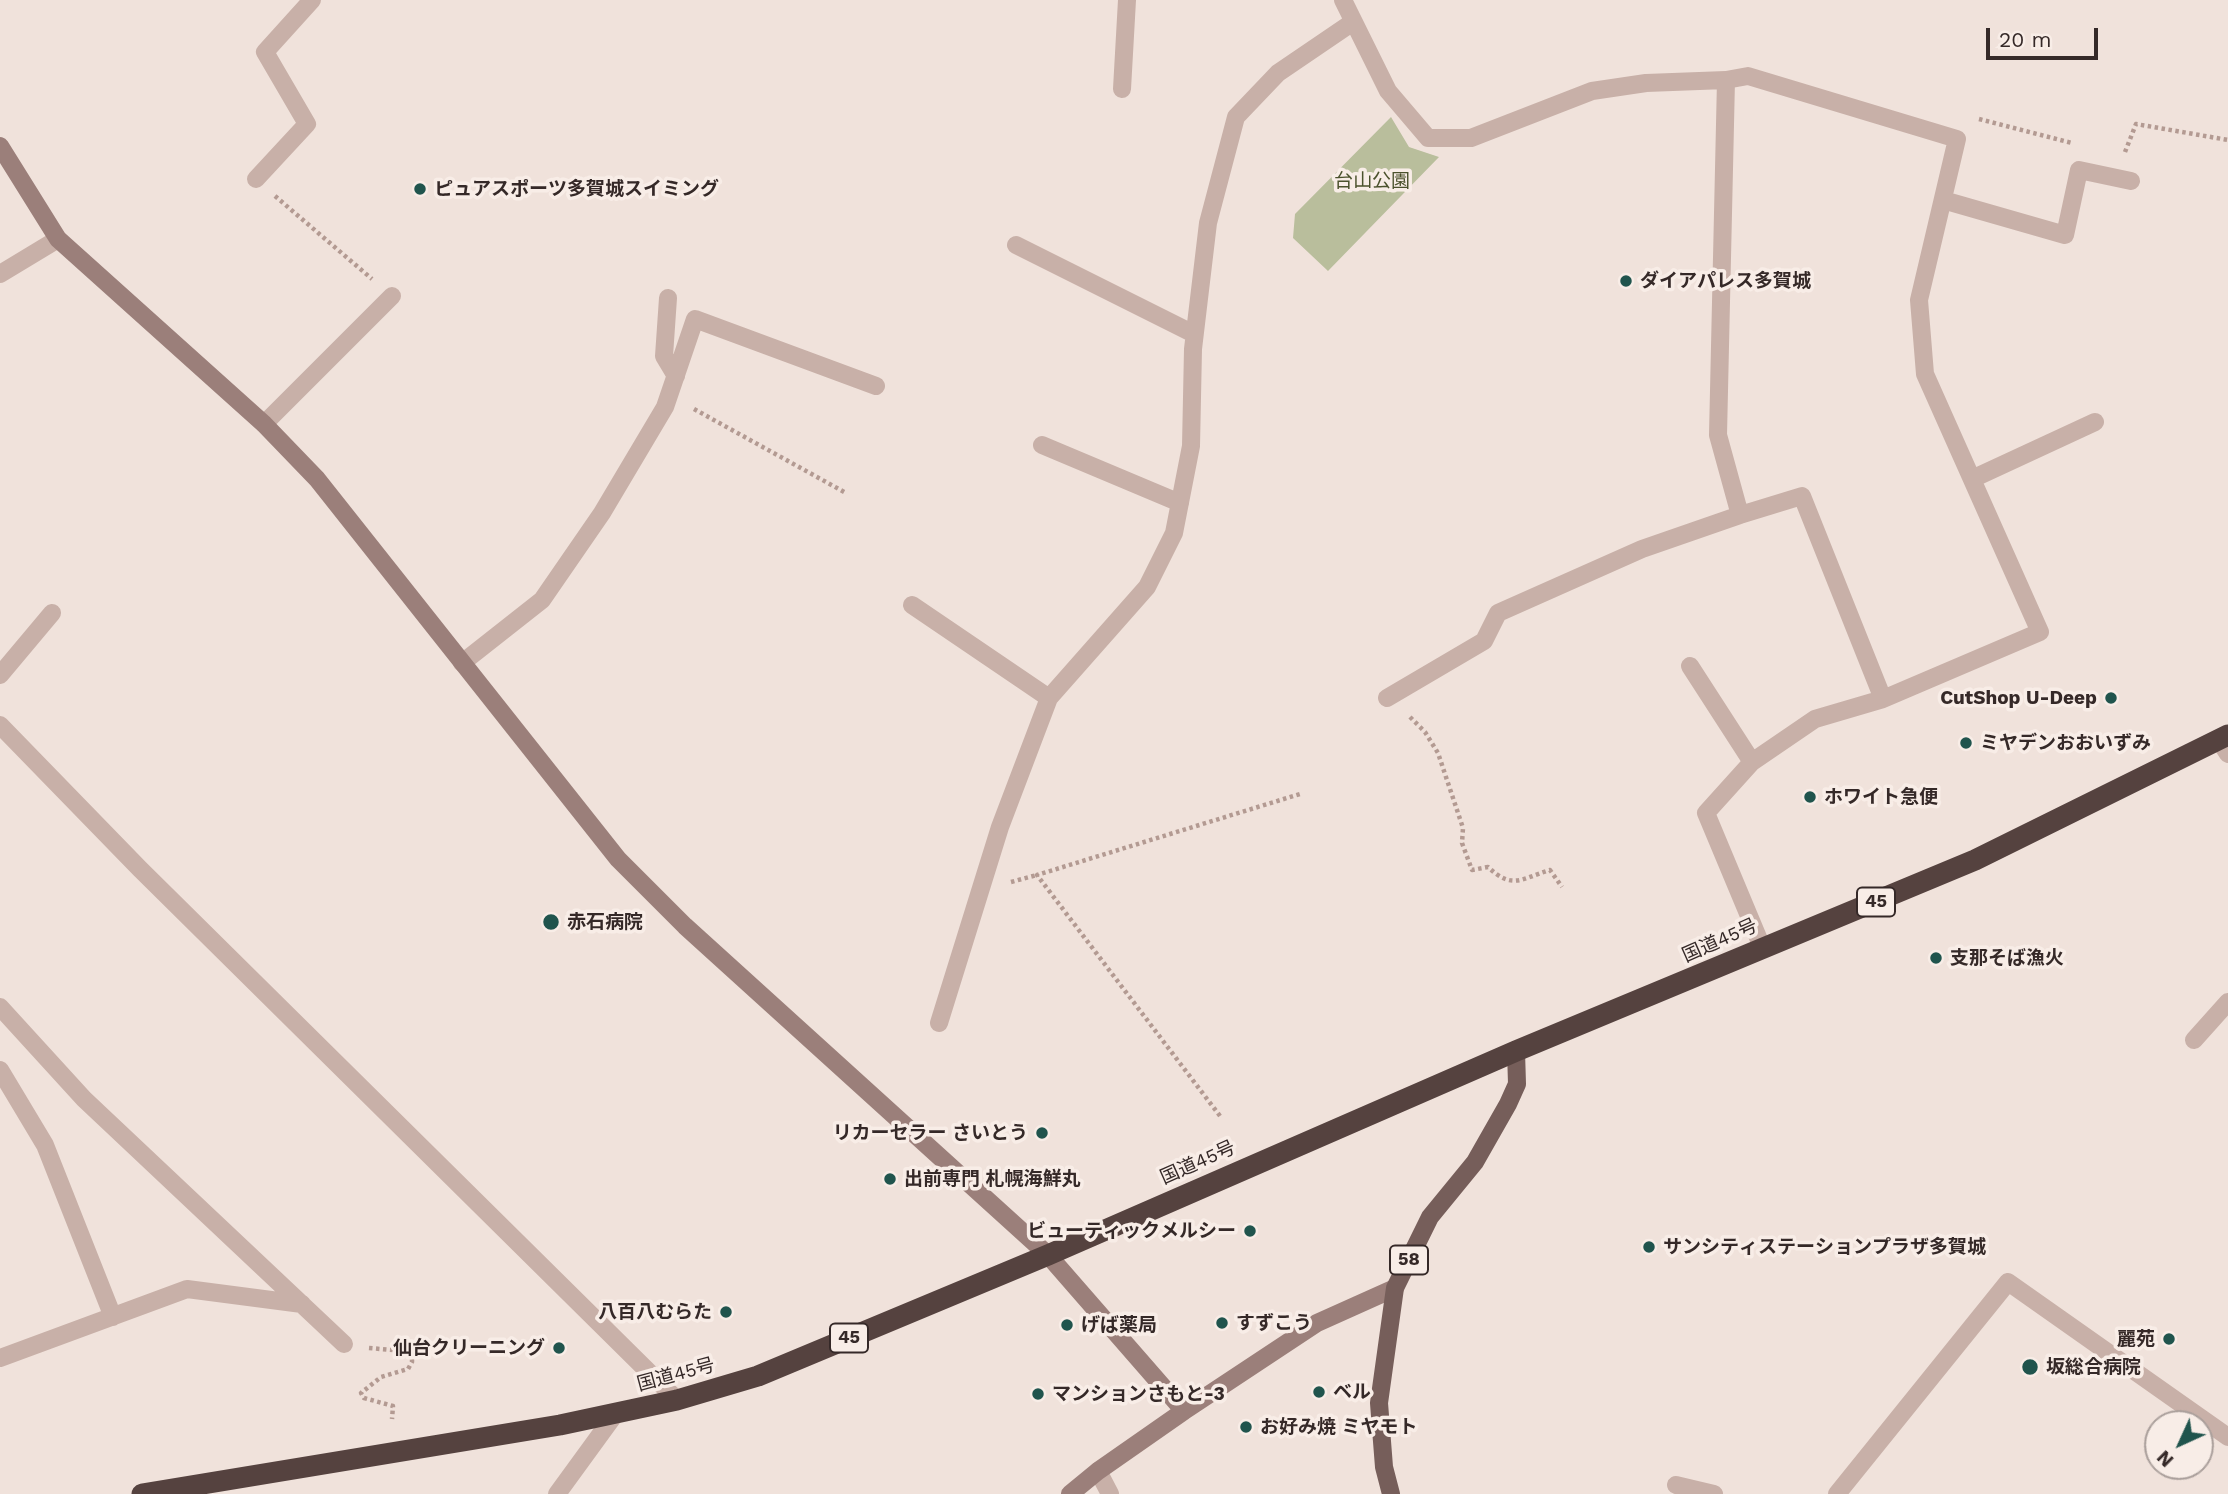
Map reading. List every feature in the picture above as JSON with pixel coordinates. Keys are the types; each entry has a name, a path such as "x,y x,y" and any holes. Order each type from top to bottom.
{"highway":[{"name":"国道45号","path":"142,1494 234,1487 560,1425 677,1400 758,1376 1048,1255 1516,1051 1975,860 2225,743"}],"main road":[{"name":"58","path":"1391,1494 1384,1467 1379,1403 1395,1288 1430,1217 1475,1162 1508,1104 1517,1084 1516,1051"}],"street":[{"path":"256,179 307,124 265,52 312,0"},
{"path":"1122,89 1127,0"},
{"path":"1345,1 1388,91 1428,138 1471,138 1592,91 1646,83 1726,80 1748,76 1957,139 1919,300 1925,374 2040,632 1883,699 1815,719 1752,762 1706,813 1762,947"},
{"path":"939,1023 1000,827 1049,698 1147,587 1174,533 1191,446 1194,334 1208,223 1236,117 1278,73 1353,22"},
{"path":"1726,80 1718,435 1740,515"},
{"path":"2,155 58,239 264,424 317,479 618,859 685,926 1048,1255 1184,1411"},
{"path":"1943,200 2065,235 2079,170 2131,181"},
{"path":"0,274 58,239"},
{"path":"1016,245 1194,334"},
{"path":"264,424 392,296"},
{"path":"668,298 664,356 676,376"},
{"path":"462,663 542,600 602,513 665,407 695,319 876,386"},
{"path":"1972,479 2095,422"},
{"path":"1042,445 1180,503"},
{"path":"1387,698 1484,641 1498,613 1642,549 1802,496 1883,699"},
{"path":"912,605 1049,698"},
{"path":"0,675 52,613"},
{"path":"1690,666 1752,762"},
{"path":"0,725 140,869 677,1400"},
{"path":"2194,1040 2228,1002"},
{"path":"0,1007 84,1099 344,1344"},
{"path":"0,1070 45,1145 113,1317"},
{"path":"1837,1494 2008,1282 2228,1437"},
{"path":"1070,1494 1098,1471 1184,1411 1317,1323 1395,1288"},
{"path":"0,1358 187,1289 302,1304"},
{"path":"557,1494 616,1413"},
{"path":"1098,1471 1110,1494"},
{"path":"1676,1485 1714,1494"}],"path":[{"path":"1975,118 2083,146"},
{"path":"2124,156 2136,124 2228,140"},
{"path":"256,179 392,296"},
{"path":"669,395 846,493"},
{"path":"1425,732 1438,753 1463,828 1462,843 1472,870 1488,867 1503,881 1513,881 1550,870 1562,887"},
{"path":"1220,1116 1037,875 1300,794"},
{"path":"344,1344 404,1350 412,1354 408,1369 381,1377 361,1393 364,1398 393,1406 392,1419"}],"green space":[{"name":"台山公園","path":"1391,117 1409,147 1439,157 1328,271 1293,238 1295,214"}],"place":[{"name":"ピュアスポーツ多賀城スイミング","path":"420,189"},
{"name":"ダイアパレス多賀城","path":"1626,281"},
{"name":"CutShop U-Deep","path":"2111,698"},
{"name":"ミヤデンおおいずみ","path":"1966,743"},
{"name":"ホワイト急便","path":"1810,797"},
{"name":"赤石病院","path":"551,922"},
{"name":"支那そば漁火","path":"1936,958"},
{"name":"リカーセラー さいとう","path":"1042,1133"},
{"name":"出前専門 札幌海鮮丸","path":"890,1179"},
{"name":"ビューティックメルシー","path":"1250,1231"},
{"name":"サンシティステーションプラザ多賀城","path":"1649,1247"},
{"name":"八百八むらた","path":"726,1312"},
{"name":"すずこう","path":"1222,1323"},
{"name":"げば薬局","path":"1067,1325"},
{"name":"麗苑","path":"2169,1339"},
{"name":"仙台クリーニング","path":"559,1348"},
{"name":"坂総合病院","path":"2030,1367"},
{"name":"ベル","path":"1319,1392"},
{"name":"マンションさもと-3","path":"1038,1394"},
{"name":"お好み焼 ミヤモト","path":"1246,1427"}]}
